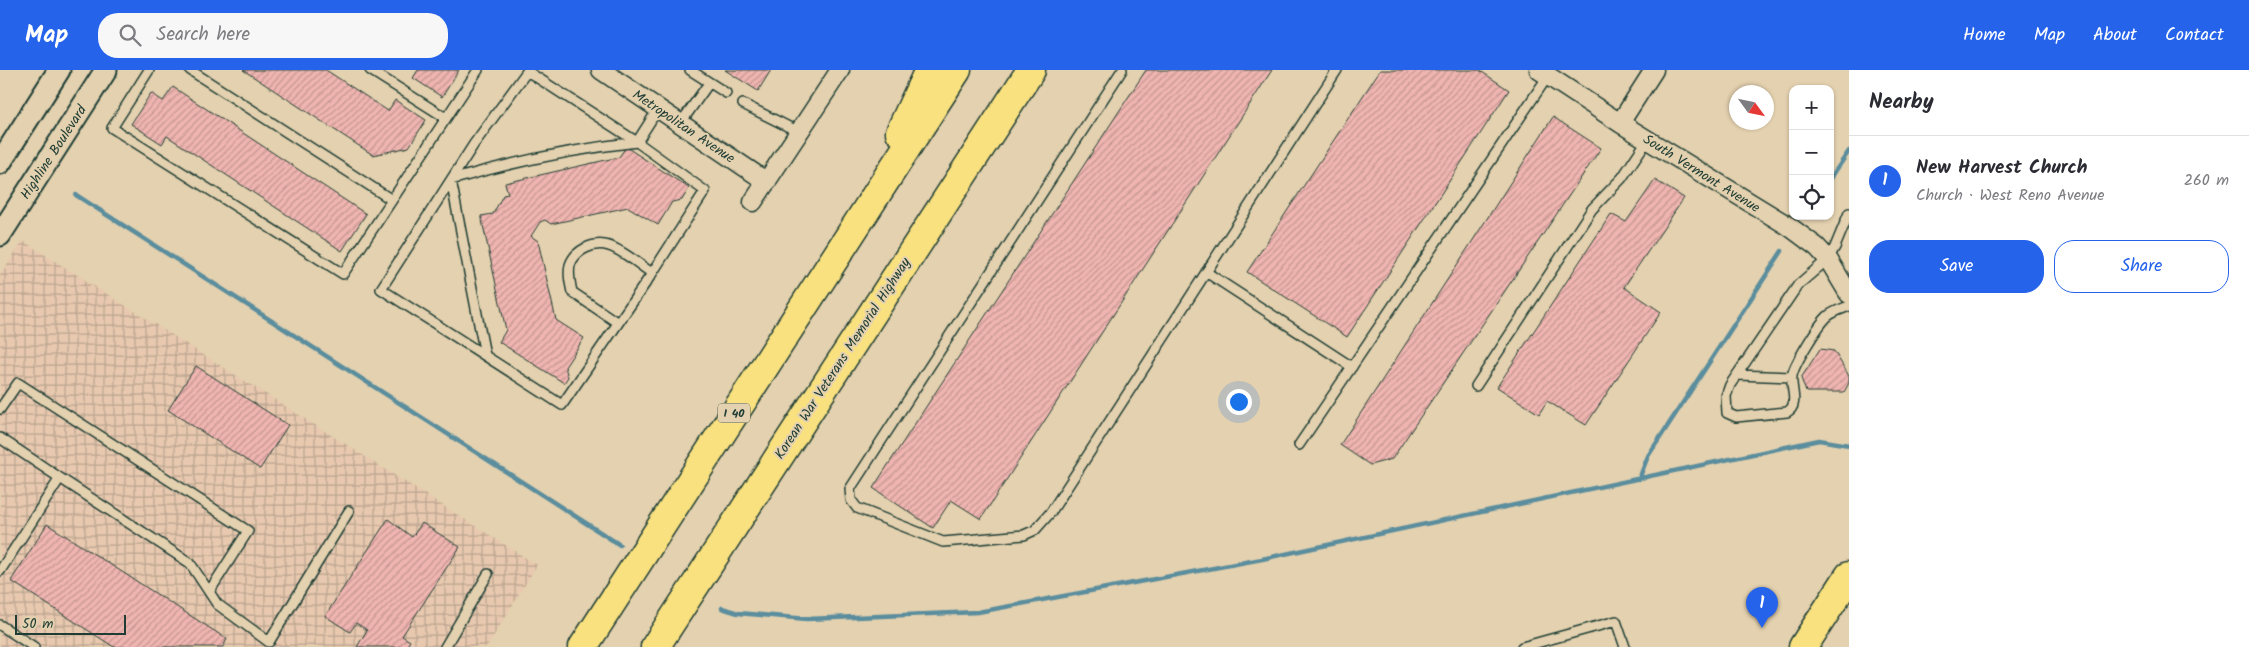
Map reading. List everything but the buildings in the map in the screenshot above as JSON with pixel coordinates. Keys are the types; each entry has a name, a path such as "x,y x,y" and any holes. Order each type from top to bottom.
{"main road":[{"path":"851,234 930,70"},
{"name":"I 40","path":"583,647 957,70"},
{"name":"Korean War Veterans Memorial Highway","path":"655,647 1031,70"},
{"path":"1803,647 1849,576"}],"street":[{"path":"0,162 59,70"},
{"name":"Highline Boulevard","path":"0,235 106,70"},
{"name":"Metropolitan Avenue","path":"601,70 767,182"},
{"path":"753,202 840,70"},
{"path":"1620,123 1654,70"},
{"name":"South Vermont Avenue","path":"1543,73 1620,123 1790,227 1817,247 1828,258 1849,294"}],"lane":[{"path":"149,70 112,128 343,274 478,70"},
{"path":"190,70 392,200"},
{"path":"370,70 446,118"},
{"path":"690,70 726,93"},
{"path":"1122,70 850,489 849,495 853,504 861,510 943,542 1024,535 1035,530 1051,512 1337,70"},
{"path":"527,71 637,142 705,191 618,324 562,405 382,289 474,144 527,71"},
{"path":"1299,445 1352,367 1543,73"},
{"path":"680,124 709,83"},
{"path":"743,104 799,132"},
{"path":"637,142 658,109"},
{"path":"1476,386 1592,209 1622,178 1648,139"},
{"path":"451,180 486,169 589,148 637,142"},
{"path":"451,180 485,355"},
{"path":"1849,214 1835,247 1828,258 1798,285 1737,374 1726,396 1725,408 1727,413 1736,417 1791,410 1794,405 1792,377 1798,360 1825,319 1834,312 1849,306"},
{"path":"618,324 572,292 569,279 570,264 578,252 592,245 608,246 652,273"},
{"path":"1206,272 1352,367"},
{"path":"1737,374 1792,377"},
{"path":"0,409 18,383 248,531 209,592"},
{"path":"0,438 190,563 216,604 270,645 349,511"},
{"path":"0,571 60,478"},
{"path":"445,647 488,574"},
{"path":"1522,647 1616,621 1626,647"},
{"path":"0,625 34,647"}],"shaded area":[{"path":"23,241 537,565 487,647 0,647 0,275"}],"waterway":[{"path":"1833,175 1849,151"},
{"path":"76,195 620,545"},
{"path":"1639,479 1648,456 1782,251"},
{"path":"722,608 738,613 807,619 978,612 1262,559 1819,440 1849,445"}],"place":[{"name":"New Harvest Church","path":"1762,628"}]}
